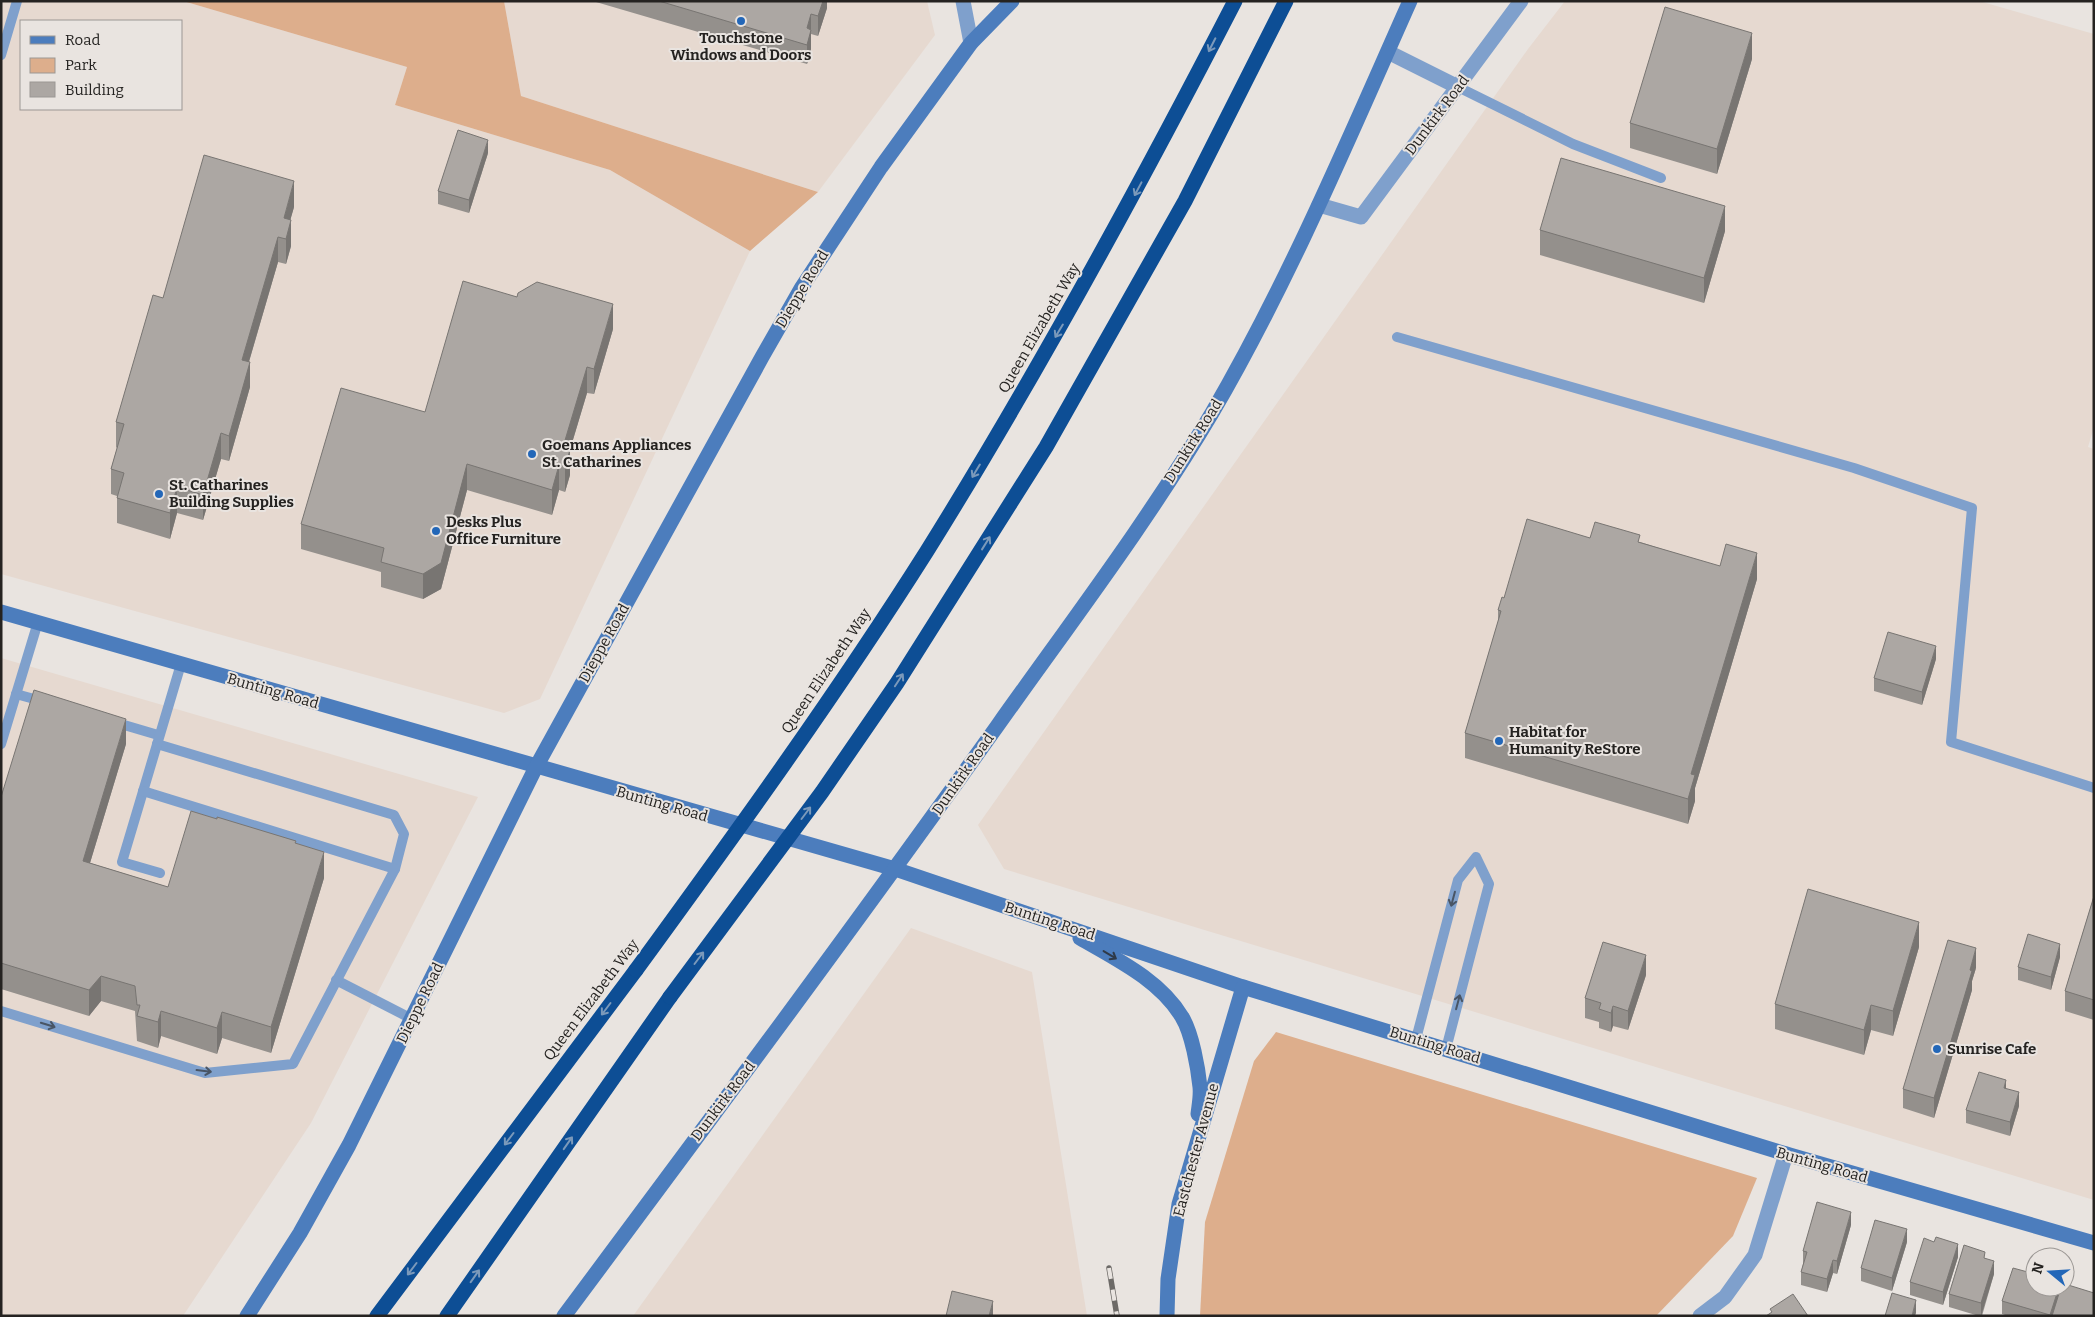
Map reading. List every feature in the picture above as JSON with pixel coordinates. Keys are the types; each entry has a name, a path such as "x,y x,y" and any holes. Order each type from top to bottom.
{"highway":[{"name":"Queen Elizabeth Way","path":"377,1316 636,970 780,772 950,514 1089,278 1235,1"},
{"path":"447,1316 670,997 844,761 897,683 1046,447 1185,201 1286,1"}],"street":[{"path":"963,1 971,43"},
{"name":"Dieppe Road","path":"246,1316 316,1205 412,1019 536,767 732,409 802,287 881,167 971,43 1012,1"},
{"name":"Dunkirk Road","path":"564,1316 895,870 1147,516 1209,417 1250,345 1319,205 1410,1"},
{"name":"Dunkirk Road","path":"1319,205 1361,216 1521,1"},
{"path":"1388,52 1458,87"},
{"name":"Bunting Road","path":"1,612 895,870 1243,987 1786,1154 2094,1243"},
{"path":"1053,922 1143,977 1182,1017 1190,1036 1200,1088 1200,1132"},
{"name":"Eastchester Avenue","path":"1167,1316 1168,1279 1178,1204 1243,987"},
{"path":"1700,1316 1725,1297 1755,1255 1786,1154"}],"lane":[{"path":"1,55 17,1"},
{"path":"1458,87 1565,141 1661,178"},
{"path":"1397,337 1854,468 1972,508 1951,742 2094,788"},
{"path":"1,744 38,622"},
{"path":"160,873 122,862 180,664"},
{"path":"16,694 54,705"},
{"path":"1,1011 205,1073 292,1064 395,869 404,834 394,815 158,740 102,719"},
{"path":"143,792 395,869"},
{"path":"1416,1039 1458,880 1476,857 1489,884 1446,1049"},
{"path":"336,980 412,1019"}],"shaded area":[{"path":"1,1 183,1 407,67 395,105 610,170 750,251 540,699 504,713 1,574"},
{"path":"504,1 927,1 935,35 818,192 521,96"},
{"path":"1565,1 1979,1 2094,34 2094,427 2088,447 2094,449 2094,1200 1004,869 978,825 1528,49"},
{"path":"1,658 478,797 311,1123 183,1316 1,1316"},
{"path":"911,928 1032,972 1087,1316 633,1316"}],"green space":[{"path":"183,1 504,1 521,96 818,192 750,251 610,170 395,105 407,67"},
{"path":"1276,1032 1757,1178 1733,1236 1656,1316 1200,1316 1205,1222 1254,1061"}],"building":[{"path":"659,1 823,1 818,16 811,14 807,28 811,30 807,45"},
{"path":"1665,7 1752,33 1717,149 1630,123"},
{"path":"458,130 488,140 469,200 438,191"},
{"path":"204,155 294,181 284,218 291,220 286,239 278,237 242,360 250,362 229,436 221,433 203,495 177,487 170,513 117,498 124,473 111,469 124,424 116,422 153,295 163,298"},
{"path":"1561,158 1725,206 1704,278 1540,230"},
{"path":"463,281 517,297 518,293 537,282 613,304 594,369 587,367 563,447 570,450 565,466 559,465 552,490 467,464 441,563 423,574 381,562 384,548 301,524 341,388 425,412"},
{"path":"1527,519 1590,538 1595,522 1640,535 1638,542 1720,566 1726,544 1757,553 1691,774 1695,775 1688,799 1465,733 1501,611 1498,610 1502,597 1504,598"},
{"path":"1888,632 1936,646 1922,692 1874,678"},
{"path":"34,690 126,719 83,861 168,887 191,811 296,841 295,843 324,852 271,1027 222,1012 217,1028 161,1011 158,1022 137,1016 140,1005 137,1005 135,986 101,976 89,990 1,963 1,797"},
{"path":"1808,889 1919,922 1893,1011 1871,1005 1864,1030 1775,1004"},
{"path":"2094,896 2094,1000 2065,991"},
{"path":"2028,934 2060,944 2051,977 2018,967"},
{"name":"Sunrise Cafe","path":"1948,940 1976,948 1970,970 1972,971 1934,1098 1903,1089"},
{"path":"1603,942 1646,955 1628,1011 1613,1006 1611,1013 1599,1009 1601,1003 1585,998"},
{"path":"1979,1072 2006,1080 2004,1088 2019,1092 2010,1122 1966,1110"},
{"path":"1817,1202 1851,1212 1837,1261 1833,1260 1827,1279 1801,1272 1807,1252 1803,1251"},
{"path":"1875,1220 1907,1229 1892,1278 1861,1268"},
{"path":"1936,1237 1958,1244 1943,1292 1910,1282 1924,1238 1934,1242"},
{"path":"1964,1245 1985,1252 1984,1258 1994,1261 1981,1303 1949,1294"},
{"path":"2013,1268 2025,1271 2025,1297 2056,1297 2050,1315 2002,1301"},
{"path":"2075,1287 2094,1293 2094,1316 2052,1316 2058,1297 2075,1297"},
{"path":"952,1291 993,1301 989,1316 946,1316"},
{"path":"1892,1293 1916,1300 1912,1316 1885,1316"},
{"path":"1793,1294 1808,1316 1766,1316 1772,1312 1770,1309"}],"railway":[{"path":"1109,1268 1117,1316"}],"place":[{"name":"Touchstone Windows and Doors","path":"741,21"},
{"name":"Goemans Appliances St. Catharines","path":"532,454"},
{"name":"St. Catharines Building Supplies","path":"159,494"},
{"name":"Desks Plus Office Furniture","path":"436,531"},
{"name":"Habitat for Humanity ReStore","path":"1499,741"},
{"name":"Sunrise Cafe","path":"1937,1049"}]}
